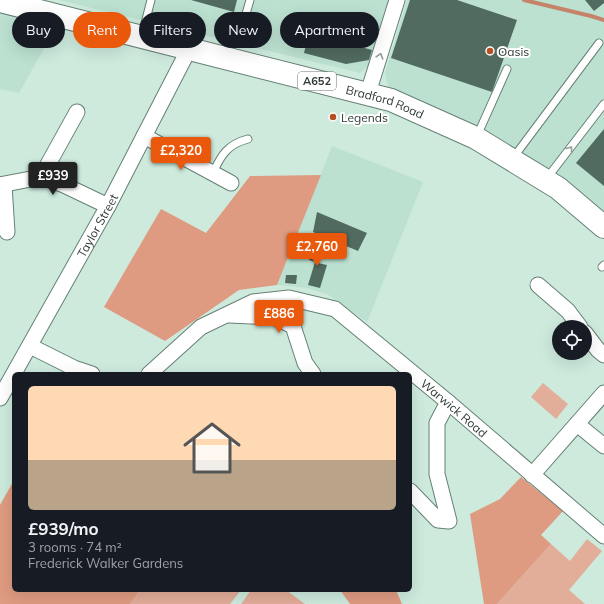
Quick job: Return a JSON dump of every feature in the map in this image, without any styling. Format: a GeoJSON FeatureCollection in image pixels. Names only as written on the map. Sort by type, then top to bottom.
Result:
{"type":"FeatureCollection","features":[{"type":"Feature","properties":{"kind":"main road","name":"Bradford Road"},"geometry":{"type":"LineString","coordinates":[[0,1],[45,9],[139,36]]}},
{"type":"Feature","properties":{"kind":"main road","name":"Bradford Road"},"geometry":{"type":"LineString","coordinates":[[182,48],[391,100],[476,138],[558,188],[604,227]]}},
{"type":"Feature","properties":{"kind":"street"},"geometry":{"type":"LineString","coordinates":[[368,94],[397,0]]}},
{"type":"Feature","properties":{"kind":"street","name":"Taylor Street"},"geometry":{"type":"LineString","coordinates":[[13,372],[30,346],[108,206],[189,50]]}},
{"type":"Feature","properties":{"kind":"street"},"geometry":{"type":"LineString","coordinates":[[41,177],[77,112]]}},
{"type":"Feature","properties":{"kind":"street"},"geometry":{"type":"LineString","coordinates":[[144,136],[231,182]]}},
{"type":"Feature","properties":{"kind":"street"},"geometry":{"type":"LineString","coordinates":[[7,232],[2,185],[41,177],[64,185],[108,206]]}},
{"type":"Feature","properties":{"kind":"street"},"geometry":{"type":"LineString","coordinates":[[538,285],[568,311],[575,320]]}},
{"type":"Feature","properties":{"kind":"street","name":"Warwick Road"},"geometry":{"type":"LineString","coordinates":[[152,372],[201,327],[253,302],[290,298],[335,309],[412,372]]}},
{"type":"Feature","properties":{"kind":"street"},"geometry":{"type":"LineString","coordinates":[[226,315],[274,318],[293,326],[305,363],[312,372]]}},
{"type":"Feature","properties":{"kind":"street"},"geometry":{"type":"LineString","coordinates":[[592,342],[604,355]]}},
{"type":"Feature","properties":{"kind":"street"},"geometry":{"type":"LineString","coordinates":[[30,346],[74,368],[86,372]]}},
{"type":"Feature","properties":{"kind":"street","name":"Warwick Road"},"geometry":{"type":"LineString","coordinates":[[412,372],[604,536]]}},
{"type":"Feature","properties":{"kind":"street","name":"Taylor Street"},"geometry":{"type":"LineString","coordinates":[[2,389],[12,374]]}},
{"type":"Feature","properties":{"kind":"street"},"geometry":{"type":"LineString","coordinates":[[532,475],[604,393]]}},
{"type":"Feature","properties":{"kind":"street"},"geometry":{"type":"LineString","coordinates":[[412,494],[438,520],[449,521],[437,474],[438,423],[448,402]]}},
{"type":"Feature","properties":{"kind":"street"},"geometry":{"type":"LineString","coordinates":[[577,424],[604,446]]}},
{"type":"Feature","properties":{"kind":"lane"},"geometry":{"type":"LineString","coordinates":[[148,12],[151,0]]}},
{"type":"Feature","properties":{"kind":"lane"},"geometry":{"type":"LineString","coordinates":[[247,12],[250,0]]}},
{"type":"Feature","properties":{"kind":"lane"},"geometry":{"type":"LineString","coordinates":[[512,160],[599,43]]}},
{"type":"Feature","properties":{"kind":"lane"},"geometry":{"type":"LineString","coordinates":[[476,138],[507,69]]}},
{"type":"Feature","properties":{"kind":"lane"},"geometry":{"type":"LineString","coordinates":[[546,180],[604,104]]}},
{"type":"Feature","properties":{"kind":"lane"},"geometry":{"type":"LineString","coordinates":[[213,173],[228,148],[237,142],[248,139]]}},
{"type":"Feature","properties":{"kind":"shaded area"},"geometry":{"type":"Polygon","coordinates":[[[59,0],[389,0],[379,35],[379,12],[280,12],[280,48],[375,48],[371,63],[360,73],[257,48],[272,48],[272,12],[214,12],[214,38],[206,36],[206,12],[139,12],[139,19],[131,17],[131,12],[108,12],[59,0]]]}},
{"type":"Feature","properties":{"kind":"shaded area"},"geometry":{"type":"Polygon","coordinates":[[[407,0],[604,0],[604,232],[476,138],[391,100],[385,73],[407,0]]]}},
{"type":"Feature","properties":{"kind":"shaded area"},"geometry":{"type":"Polygon","coordinates":[[[0,14],[12,17],[12,48],[44,48],[19,93],[0,89],[0,14]]]}},
{"type":"Feature","properties":{"kind":"shaded area"},"geometry":{"type":"Polygon","coordinates":[[[332,146],[423,182],[367,322],[327,294],[307,288],[277,285],[332,146]]]}},
{"type":"Feature","properties":{"kind":"shaded area"},"geometry":{"type":"Polygon","coordinates":[[[321,175],[277,285],[239,290],[165,341],[104,307],[161,209],[206,233],[250,176],[321,175]]]}},
{"type":"Feature","properties":{"kind":"shaded area"},"geometry":{"type":"Polygon","coordinates":[[[543,383],[568,404],[556,419],[531,397],[543,383]]]}},
{"type":"Feature","properties":{"kind":"shaded area"},"geometry":{"type":"Polygon","coordinates":[[[521,477],[563,511],[541,535],[551,544],[497,604],[484,604],[470,514],[500,499],[521,477]]]}},
{"type":"Feature","properties":{"kind":"shaded area"},"geometry":{"type":"Polygon","coordinates":[[[12,484],[12,592],[139,592],[130,604],[0,604],[0,505],[12,484]]]}},
{"type":"Feature","properties":{"kind":"shaded area"},"geometry":{"type":"Polygon","coordinates":[[[587,539],[602,551],[569,590],[585,604],[497,604],[551,544],[570,561],[587,539]]]}},
{"type":"Feature","properties":{"kind":"shaded area"},"geometry":{"type":"Polygon","coordinates":[[[139,592],[239,592],[230,604],[130,604],[139,592]]]}},
{"type":"Feature","properties":{"kind":"shaded area"},"geometry":{"type":"Polygon","coordinates":[[[250,592],[289,592],[305,604],[241,604],[250,592]]]}},
{"type":"Feature","properties":{"kind":"shaded area"},"geometry":{"type":"Polygon","coordinates":[[[341,592],[397,592],[402,604],[350,604],[341,592]]]}},
{"type":"Feature","properties":{"kind":"building"},"geometry":{"type":"Polygon","coordinates":[[[191,0],[237,0],[234,12],[191,0]]]}},
{"type":"Feature","properties":{"kind":"building"},"geometry":{"type":"Polygon","coordinates":[[[410,0],[457,0],[517,20],[492,92],[391,58],[410,0]]]}},
{"type":"Feature","properties":{"kind":"building"},"geometry":{"type":"Polygon","coordinates":[[[585,0],[604,0],[604,3],[594,11],[585,0]]]}},
{"type":"Feature","properties":{"kind":"building"},"geometry":{"type":"Polygon","coordinates":[[[305,48],[365,48],[372,50],[369,60],[346,64],[304,53],[305,48]]]}},
{"type":"Feature","properties":{"kind":"building"},"geometry":{"type":"Polygon","coordinates":[[[604,129],[604,186],[576,163],[604,129]]]}},
{"type":"Feature","properties":{"kind":"building"},"geometry":{"type":"Polygon","coordinates":[[[317,212],[367,233],[358,251],[313,232],[317,212]]]}},
{"type":"Feature","properties":{"kind":"building"},"geometry":{"type":"Polygon","coordinates":[[[311,243],[322,247],[318,263],[327,265],[320,288],[308,285],[315,262],[309,260],[311,243]]]}},
{"type":"Feature","properties":{"kind":"building"},"geometry":{"type":"Polygon","coordinates":[[[286,275],[297,275],[296,284],[285,283],[286,275]]]}},
{"type":"Feature","properties":{"kind":"waterway"},"geometry":{"type":"LineString","coordinates":[[524,0],[604,20]]}},
{"type":"Feature","properties":{"kind":"place","name":"Oasis"},"geometry":{"type":"Point","coordinates":[490,51]}},
{"type":"Feature","properties":{"kind":"place","name":"Legends"},"geometry":{"type":"Point","coordinates":[333,117]}}]}
